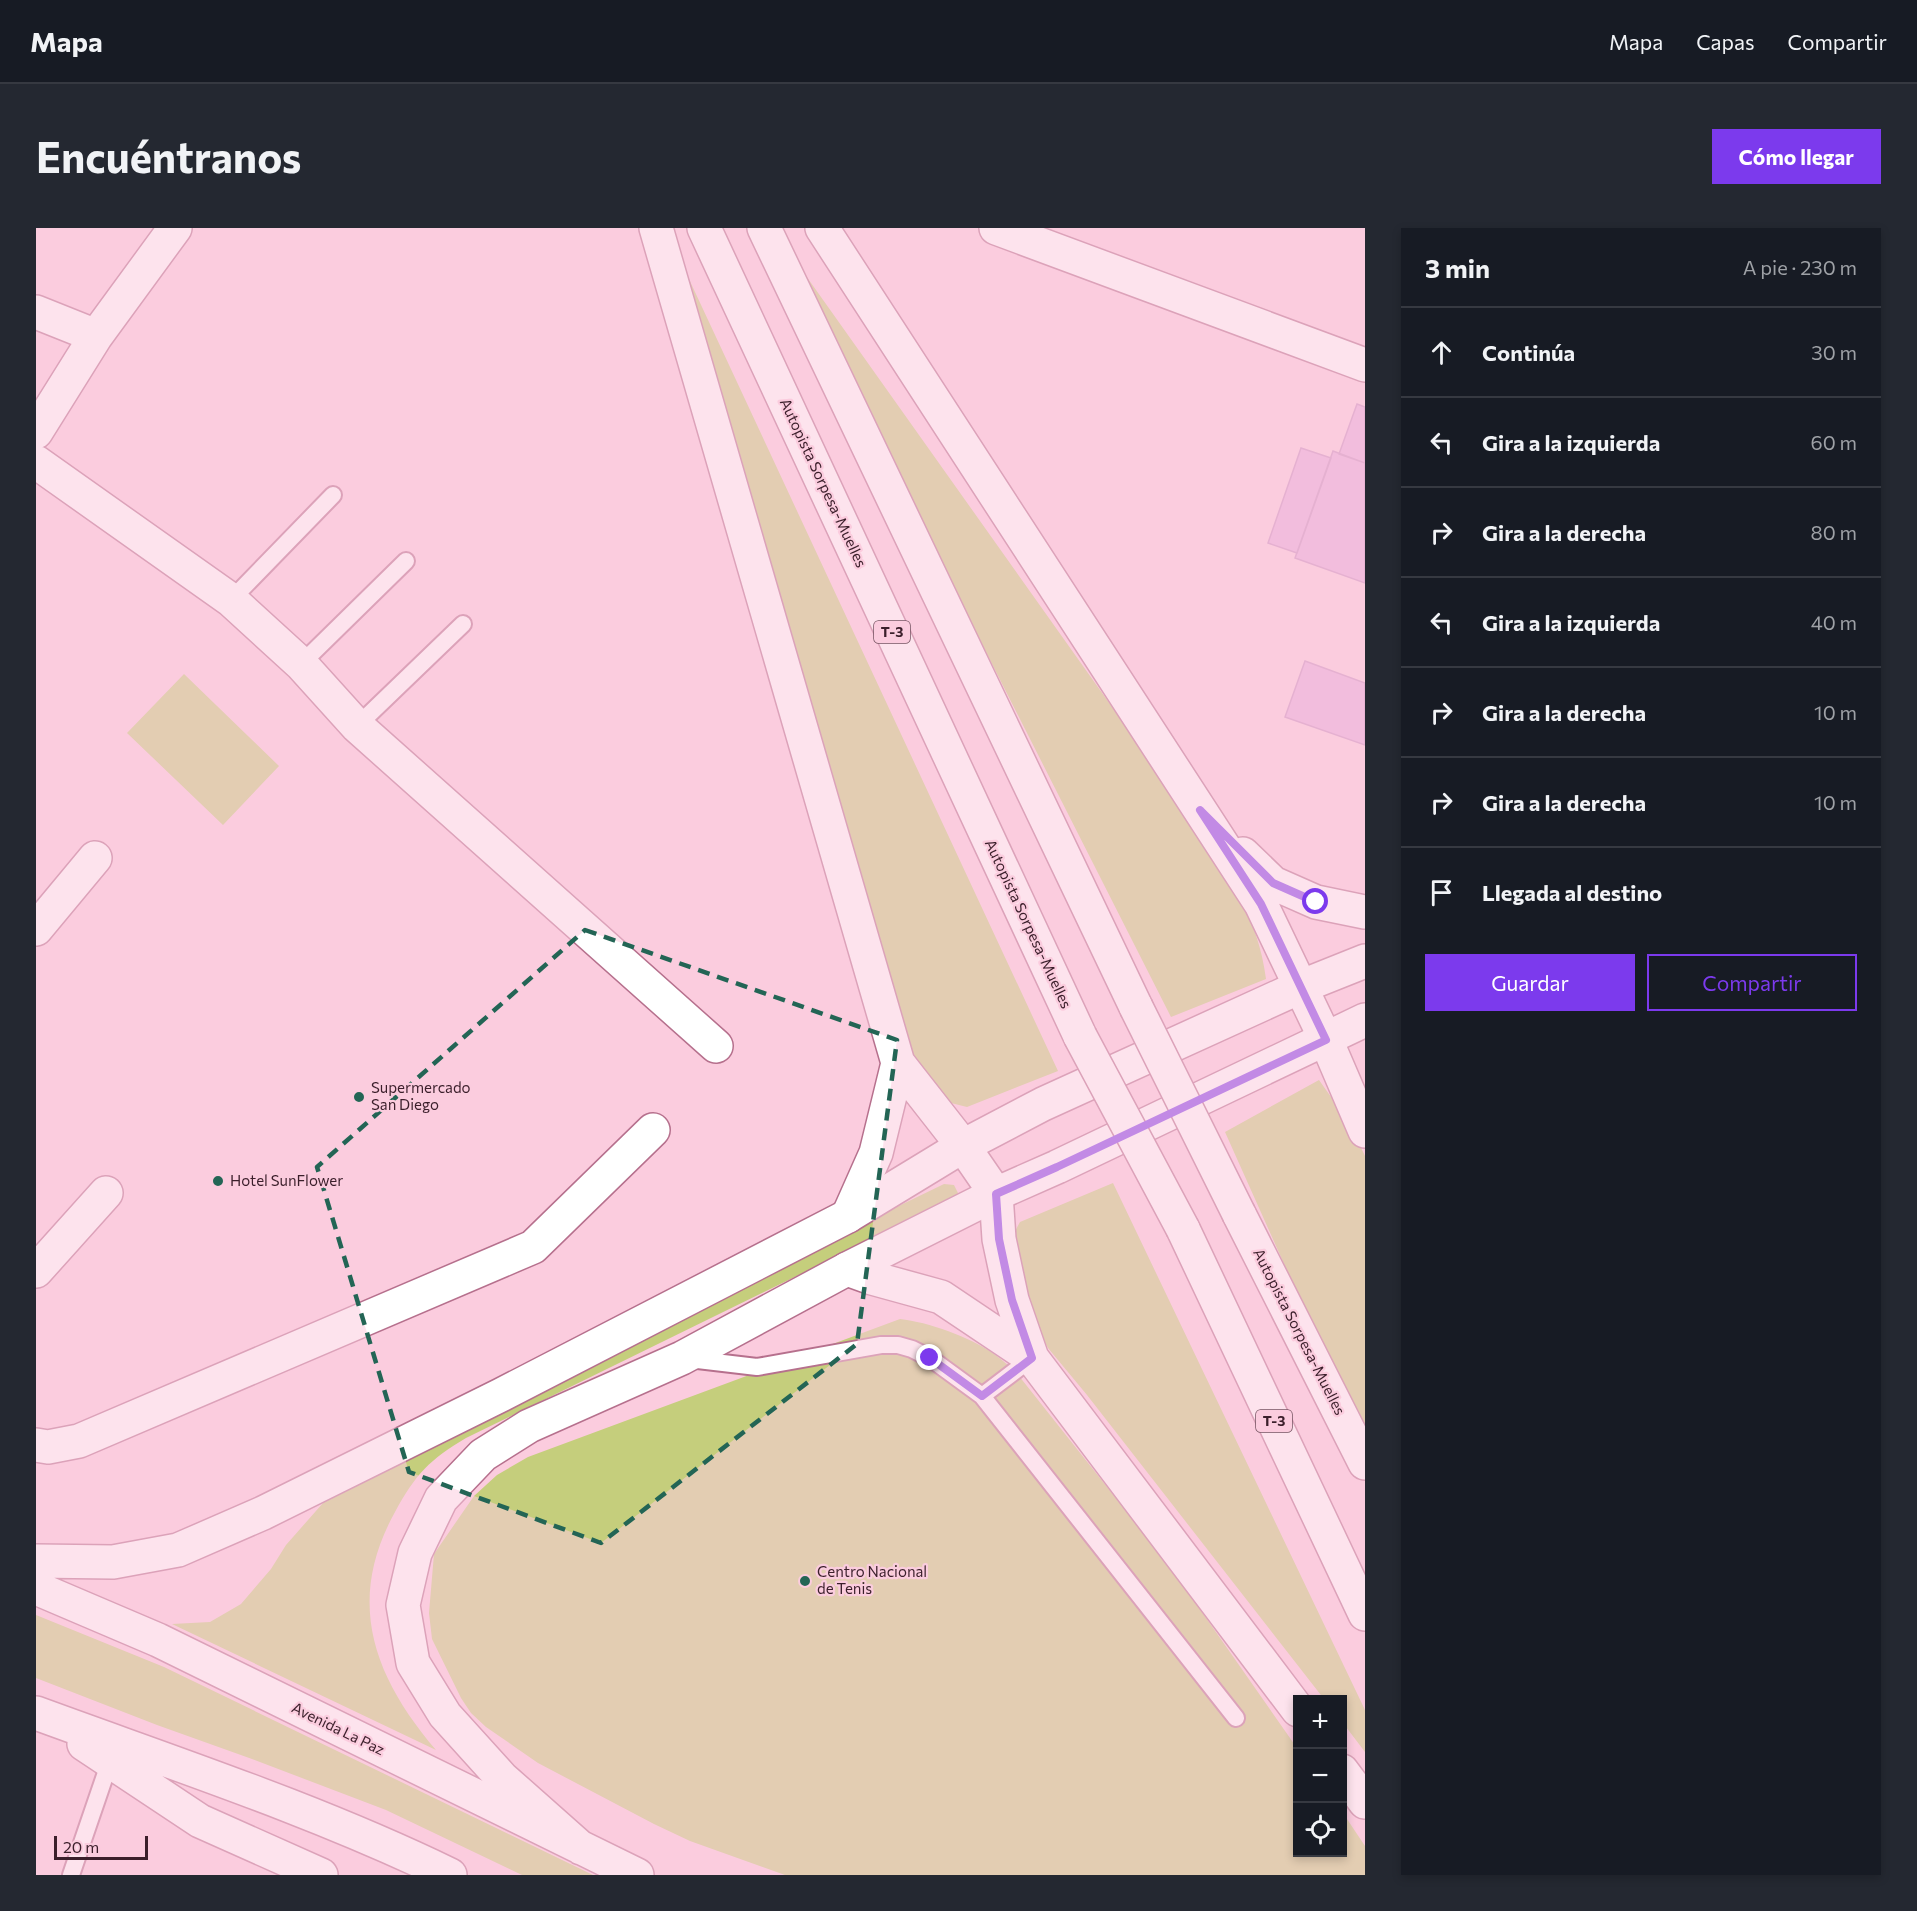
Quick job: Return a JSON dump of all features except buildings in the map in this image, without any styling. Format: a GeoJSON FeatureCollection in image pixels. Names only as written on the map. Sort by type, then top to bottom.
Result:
{"type":"FeatureCollection","features":[{"type":"Feature","properties":{"kind":"street"},"geometry":{"type":"LineString","coordinates":[[36,432],[96,336],[175,228]]}},
{"type":"Feature","properties":{"kind":"street"},"geometry":{"type":"LineString","coordinates":[[656,228],[898,1063],[963,1146],[996,1194],[999,1239],[1012,1300],[1032,1358],[1293,1703]]}},
{"type":"Feature","properties":{"kind":"street","name":"Autopista Sorpesa-Muelles"},"geometry":{"type":"LineString","coordinates":[[704,228],[1080,1036],[1184,1229],[1365,1614]]}},
{"type":"Feature","properties":{"kind":"street","name":"Autopista Sorpesa-Muelles"},"geometry":{"type":"LineString","coordinates":[[764,228],[1136,1007],[1365,1463]]}},
{"type":"Feature","properties":{"kind":"street"},"geometry":{"type":"LineString","coordinates":[[822,228],[1261,904],[1326,1040],[1365,1131]]}},
{"type":"Feature","properties":{"kind":"street"},"geometry":{"type":"LineString","coordinates":[[996,228],[1365,365]]}},
{"type":"Feature","properties":{"kind":"street"},"geometry":{"type":"LineString","coordinates":[[36,312],[96,336]]}},
{"type":"Feature","properties":{"kind":"street"},"geometry":{"type":"LineString","coordinates":[[36,462],[155,544],[231,600],[301,664],[357,726],[716,1046]]}},
{"type":"Feature","properties":{"kind":"street"},"geometry":{"type":"LineString","coordinates":[[1200,810],[1273,883],[1316,902],[1365,912]]}},
{"type":"Feature","properties":{"kind":"street"},"geometry":{"type":"LineString","coordinates":[[36,929],[95,858]]}},
{"type":"Feature","properties":{"kind":"street"},"geometry":{"type":"LineString","coordinates":[[36,1561],[112,1562],[178,1550],[263,1513],[501,1395],[848,1216],[963,1146],[1044,1104],[1300,987],[1365,961]]}},
{"type":"Feature","properties":{"kind":"street"},"geometry":{"type":"LineString","coordinates":[[581,1848],[502,1778],[445,1715],[413,1663],[403,1605],[415,1553],[441,1499],[483,1455],[529,1426],[682,1358],[847,1269],[996,1194],[1365,1020]]}},
{"type":"Feature","properties":{"kind":"street"},"geometry":{"type":"LineString","coordinates":[[848,1216],[876,1153],[898,1063]]}},
{"type":"Feature","properties":{"kind":"street"},"geometry":{"type":"LineString","coordinates":[[36,1445],[48,1447],[79,1441],[533,1248],[653,1130]]}},
{"type":"Feature","properties":{"kind":"street"},"geometry":{"type":"LineString","coordinates":[[36,1271],[106,1193]]}},
{"type":"Feature","properties":{"kind":"street"},"geometry":{"type":"LineString","coordinates":[[847,1269],[941,1297],[1032,1358]]}},
{"type":"Feature","properties":{"kind":"street","name":"Avenida La Paz"},"geometry":{"type":"LineString","coordinates":[[36,1588],[158,1640],[637,1875]]}},
{"type":"Feature","properties":{"kind":"street"},"geometry":{"type":"LineString","coordinates":[[36,1713],[201,1821],[321,1875]]}},
{"type":"Feature","properties":{"kind":"street"},"geometry":{"type":"LineString","coordinates":[[36,1713],[242,1787],[392,1847],[450,1875]]}},
{"type":"Feature","properties":{"kind":"street"},"geometry":{"type":"LineString","coordinates":[[1347,1778],[1365,1802]]}},
{"type":"Feature","properties":{"kind":"lane"},"geometry":{"type":"LineString","coordinates":[[231,600],[333,495]]}},
{"type":"Feature","properties":{"kind":"lane"},"geometry":{"type":"LineString","coordinates":[[301,664],[406,561]]}},
{"type":"Feature","properties":{"kind":"lane"},"geometry":{"type":"LineString","coordinates":[[357,726],[463,624]]}},
{"type":"Feature","properties":{"kind":"lane"},"geometry":{"type":"LineString","coordinates":[[682,1358],[757,1367],[881,1345],[898,1345],[930,1358],[982,1396],[1236,1718]]}},
{"type":"Feature","properties":{"kind":"lane"},"geometry":{"type":"LineString","coordinates":[[982,1396],[1032,1358]]}},
{"type":"Feature","properties":{"kind":"lane"},"geometry":{"type":"LineString","coordinates":[[70,1875],[110,1761]]}},
{"type":"Feature","properties":{"kind":"highlighted area"},"geometry":{"type":"Polygon","coordinates":[[[585,930],[897,1040],[857,1344],[601,1543],[409,1472],[317,1167],[585,930]]]}},
{"type":"Feature","properties":{"kind":"green space"},"geometry":{"type":"Polygon","coordinates":[[[771,228],[1198,828],[1241,899],[1256,936],[1266,979],[1171,1017],[771,228]]]}},
{"type":"Feature","properties":{"kind":"green space"},"geometry":{"type":"Polygon","coordinates":[[[681,262],[1058,1071],[967,1107],[947,1102],[908,1068],[681,262]]]}},
{"type":"Feature","properties":{"kind":"green space"},"geometry":{"type":"Polygon","coordinates":[[[184,674],[279,766],[223,825],[127,733],[184,674]]]}},
{"type":"Feature","properties":{"kind":"green space"},"geometry":{"type":"Polygon","coordinates":[[[1319,1080],[1348,1121],[1365,1156],[1365,1445],[1225,1132],[1319,1080]]]}},
{"type":"Feature","properties":{"kind":"green space"},"geometry":{"type":"Polygon","coordinates":[[[1113,1183],[1365,1710],[1365,1752],[1347,1728],[1347,1695],[1321,1695],[1048,1348],[1029,1313],[1014,1233],[1020,1222],[1113,1183]]]}},
{"type":"Feature","properties":{"kind":"green space"},"geometry":{"type":"Polygon","coordinates":[[[944,1184],[954,1185],[958,1193],[956,1198],[466,1438],[424,1469],[402,1499],[380,1545],[372,1577],[370,1608],[374,1637],[383,1666],[396,1695],[414,1723],[436,1750],[172,1624],[210,1622],[241,1604],[271,1569],[286,1545],[323,1503],[349,1480],[431,1433],[944,1184]]]}},
{"type":"Feature","properties":{"kind":"green space","name":"Centro Nacional de Tenis"},"geometry":{"type":"Polygon","coordinates":[[[900,1319],[936,1327],[961,1336],[997,1356],[1019,1376],[1169,1565],[1293,1742],[1293,1857],[1347,1857],[1347,1819],[1365,1846],[1365,1875],[785,1875],[690,1841],[654,1824],[538,1763],[486,1727],[471,1713],[461,1698],[432,1639],[429,1613],[434,1554],[474,1496],[497,1475],[528,1457],[900,1319]]]}},
{"type":"Feature","properties":{"kind":"green space"},"geometry":{"type":"Polygon","coordinates":[[[36,1615],[164,1667],[593,1875],[522,1875],[386,1810],[36,1678],[36,1615]]]}},
{"type":"Feature","properties":{"kind":"place","name":"Supermercado San Diego"},"geometry":{"type":"Point","coordinates":[359,1097]}},
{"type":"Feature","properties":{"kind":"place","name":"Hotel SunFlower"},"geometry":{"type":"Point","coordinates":[218,1181]}},
{"type":"Feature","properties":{"kind":"place","name":"Centro Nacional de Tenis"},"geometry":{"type":"Point","coordinates":[805,1581]}},
{"type":"Feature","properties":{"kind":"route"},"geometry":{"type":"LineString","coordinates":[[930,1358],[982,1396],[1032,1358],[1012,1300],[999,1239],[996,1194],[1326,1040],[1284,957],[1261,904],[1200,810],[1273,883],[1316,902]]}}]}
